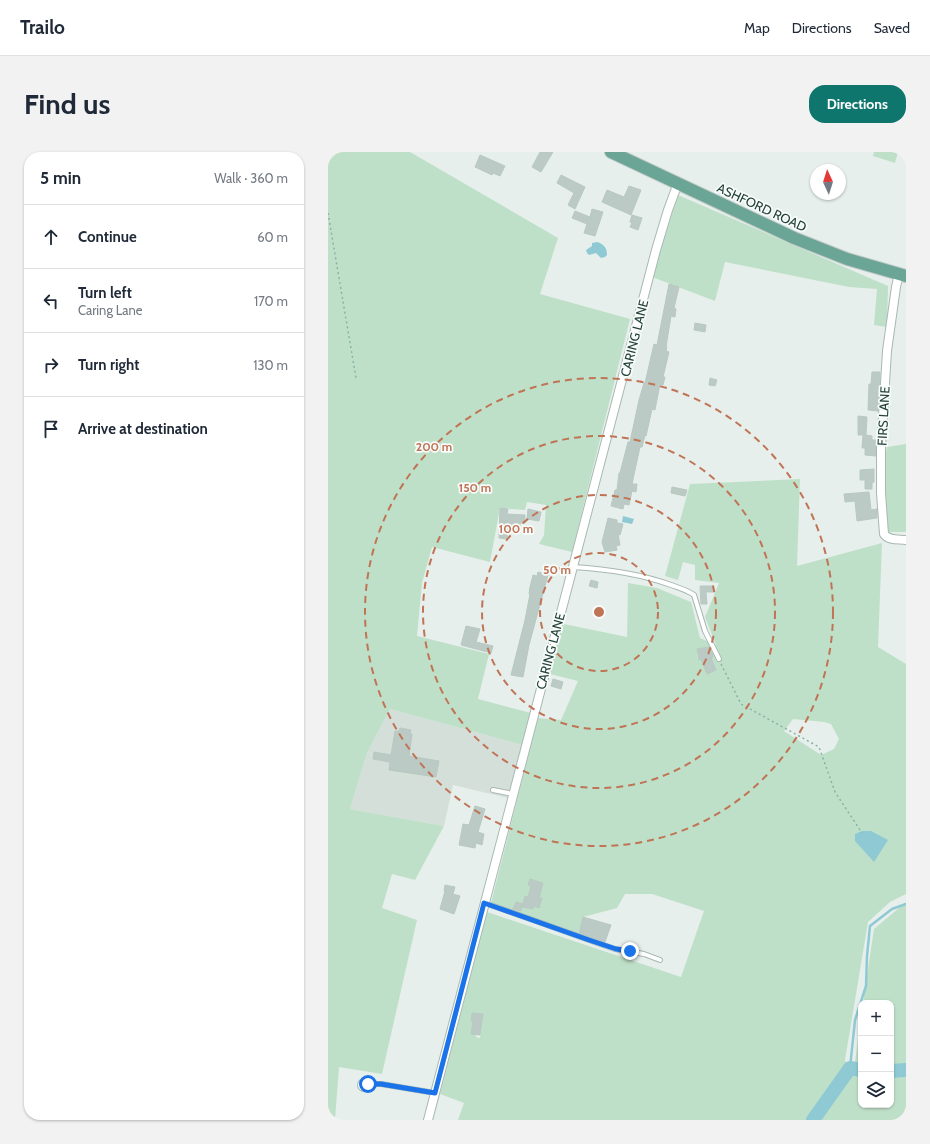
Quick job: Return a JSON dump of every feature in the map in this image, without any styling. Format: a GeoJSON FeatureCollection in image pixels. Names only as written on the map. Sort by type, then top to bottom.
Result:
{"type":"FeatureCollection","features":[{"type":"Feature","properties":{"kind":"main road","name":"ASHFORD ROAD"},"geometry":{"type":"LineString","coordinates":[[615,153],[801,240],[847,259],[902,275]]}},
{"type":"Feature","properties":{"kind":"street","name":"CARING LANE"},"geometry":{"type":"LineString","coordinates":[[428,1120],[656,250],[678,183]]}},
{"type":"Feature","properties":{"kind":"street","name":"FIRS LANE"},"geometry":{"type":"LineString","coordinates":[[902,275],[891,317],[887,351],[881,448],[881,494],[884,534],[891,539],[906,540]]}},
{"type":"Feature","properties":{"kind":"lane"},"geometry":{"type":"LineString","coordinates":[[572,567],[612,570],[657,580],[694,595],[705,631],[719,660]]}},
{"type":"Feature","properties":{"kind":"lane"},"geometry":{"type":"LineString","coordinates":[[493,790],[513,794]]}},
{"type":"Feature","properties":{"kind":"lane"},"geometry":{"type":"LineString","coordinates":[[484,903],[616,949],[644,954],[660,960]]}},
{"type":"Feature","properties":{"kind":"lane"},"geometry":{"type":"LineString","coordinates":[[368,1084],[381,1084],[435,1093]]}},
{"type":"Feature","properties":{"kind":"path"},"geometry":{"type":"LineString","coordinates":[[328,212],[356,378]]}},
{"type":"Feature","properties":{"kind":"path"},"geometry":{"type":"LineString","coordinates":[[719,660],[741,704],[818,747],[835,792],[862,833]]}},
{"type":"Feature","properties":{"kind":"shaded area"},"geometry":{"type":"Polygon","coordinates":[[[390,709],[523,745],[508,798],[453,785],[444,826],[350,809],[367,753],[390,709]]]}},
{"type":"Feature","properties":{"kind":"green space"},"geometry":{"type":"Polygon","coordinates":[[[328,152],[410,152],[558,238],[540,294],[630,319],[572,552],[539,544],[544,535],[546,505],[527,502],[525,510],[500,508],[490,562],[432,547],[422,583],[417,636],[489,654],[478,699],[531,713],[523,745],[390,709],[367,753],[350,809],[444,826],[415,880],[392,874],[382,908],[417,920],[382,1074],[339,1067],[335,1120],[328,1120],[328,152]]]}},
{"type":"Feature","properties":{"kind":"green space"},"geometry":{"type":"Polygon","coordinates":[[[874,152],[898,152],[895,163],[873,156],[874,152]]]}},
{"type":"Feature","properties":{"kind":"green space"},"geometry":{"type":"Polygon","coordinates":[[[678,195],[888,286],[887,327],[874,325],[877,289],[849,287],[725,262],[715,301],[652,277],[678,195]]]}},
{"type":"Feature","properties":{"kind":"green space"},"geometry":{"type":"Polygon","coordinates":[[[906,444],[906,532],[887,532],[883,468],[887,447],[906,444]]]}},
{"type":"Feature","properties":{"kind":"green space"},"geometry":{"type":"Polygon","coordinates":[[[800,479],[797,566],[882,543],[878,647],[906,664],[906,894],[890,902],[868,922],[845,1060],[851,1074],[858,1075],[858,1108],[894,1108],[894,1000],[863,1000],[874,929],[906,902],[906,1120],[458,1120],[464,1103],[440,1094],[487,912],[681,977],[704,911],[652,894],[625,894],[617,908],[583,917],[578,934],[491,903],[538,718],[561,720],[578,681],[550,674],[564,624],[627,637],[628,583],[657,588],[691,602],[700,638],[716,645],[705,617],[719,583],[695,580],[695,565],[683,562],[678,580],[665,576],[690,484],[800,479]],[[711,647],[697,649],[698,659],[713,657],[711,647]],[[793,719],[784,731],[821,755],[834,749],[839,739],[831,724],[793,719]],[[530,879],[528,885],[531,886],[528,897],[528,908],[533,909],[534,906],[539,907],[542,899],[539,898],[543,883],[530,879]],[[516,902],[513,909],[521,911],[523,904],[516,902]],[[472,1013],[471,1021],[473,1022],[471,1034],[476,1034],[476,1037],[480,1038],[483,1014],[472,1013]]]}},
{"type":"Feature","properties":{"kind":"green space"},"geometry":{"type":"Polygon","coordinates":[[[858,1040],[858,1062],[855,1062],[858,1040]]]}},
{"type":"Feature","properties":{"kind":"water"},"geometry":{"type":"Polygon","coordinates":[[[597,242],[606,248],[607,255],[605,257],[601,258],[596,253],[589,255],[587,253],[586,250],[592,246],[592,243],[597,242]]]}},
{"type":"Feature","properties":{"kind":"water"},"geometry":{"type":"Polygon","coordinates":[[[623,516],[634,519],[632,524],[622,522],[623,516]]]}},
{"type":"Feature","properties":{"kind":"water"},"geometry":{"type":"Polygon","coordinates":[[[862,831],[871,831],[888,840],[874,862],[855,841],[855,834],[862,831]]]}},
{"type":"Feature","properties":{"kind":"building"},"geometry":{"type":"Polygon","coordinates":[[[540,152],[553,152],[541,172],[532,167],[540,152]]]}},
{"type":"Feature","properties":{"kind":"building"},"geometry":{"type":"Polygon","coordinates":[[[480,155],[505,166],[500,176],[493,173],[492,175],[475,167],[480,155]]]}},
{"type":"Feature","properties":{"kind":"building"},"geometry":{"type":"Polygon","coordinates":[[[561,175],[585,187],[575,209],[568,205],[574,193],[557,183],[561,175]]]}},
{"type":"Feature","properties":{"kind":"building"},"geometry":{"type":"Polygon","coordinates":[[[629,186],[641,190],[631,215],[602,202],[607,190],[624,197],[629,186]]]}},
{"type":"Feature","properties":{"kind":"building"},"geometry":{"type":"Polygon","coordinates":[[[592,209],[603,212],[595,236],[584,233],[587,224],[572,218],[575,211],[590,217],[592,209]]]}},
{"type":"Feature","properties":{"kind":"building"},"geometry":{"type":"Polygon","coordinates":[[[632,215],[642,218],[638,230],[630,227],[632,223],[630,222],[632,215]]]}},
{"type":"Feature","properties":{"kind":"building"},"geometry":{"type":"Polygon","coordinates":[[[669,284],[679,287],[674,308],[676,309],[675,317],[671,316],[666,347],[666,351],[669,352],[663,377],[665,377],[663,385],[660,384],[655,410],[652,409],[646,436],[645,435],[642,447],[640,447],[632,484],[637,484],[636,492],[632,491],[629,505],[624,504],[623,509],[611,506],[615,490],[617,490],[619,473],[628,442],[630,442],[639,400],[645,383],[654,344],[657,345],[669,284]]]}},
{"type":"Feature","properties":{"kind":"building"},"geometry":{"type":"Polygon","coordinates":[[[695,323],[706,325],[705,332],[694,330],[695,323]]]}},
{"type":"Feature","properties":{"kind":"building"},"geometry":{"type":"Polygon","coordinates":[[[872,372],[880,372],[878,411],[868,410],[869,384],[871,384],[872,372]]]}},
{"type":"Feature","properties":{"kind":"building"},"geometry":{"type":"Polygon","coordinates":[[[710,378],[717,380],[715,386],[709,385],[710,378]]]}},
{"type":"Feature","properties":{"kind":"building"},"geometry":{"type":"Polygon","coordinates":[[[858,416],[867,417],[866,435],[872,436],[872,440],[876,440],[876,456],[865,455],[865,448],[862,448],[863,435],[858,435],[858,416]]]}},
{"type":"Feature","properties":{"kind":"building"},"geometry":{"type":"Polygon","coordinates":[[[874,469],[874,482],[872,483],[872,489],[865,489],[865,480],[860,480],[860,470],[874,469]]]}},
{"type":"Feature","properties":{"kind":"building"},"geometry":{"type":"Polygon","coordinates":[[[672,487],[687,490],[685,496],[671,493],[672,487]]]}},
{"type":"Feature","properties":{"kind":"building"},"geometry":{"type":"Polygon","coordinates":[[[869,492],[871,510],[877,509],[877,518],[857,521],[855,501],[845,502],[844,494],[869,492]]]}},
{"type":"Feature","properties":{"kind":"building"},"geometry":{"type":"Polygon","coordinates":[[[500,508],[508,509],[507,514],[525,515],[525,523],[520,523],[520,527],[508,527],[507,539],[499,538],[500,508]]]}},
{"type":"Feature","properties":{"kind":"building"},"geometry":{"type":"Polygon","coordinates":[[[528,509],[541,512],[539,521],[527,519],[528,509]]]}},
{"type":"Feature","properties":{"kind":"building"},"geometry":{"type":"Polygon","coordinates":[[[608,518],[617,520],[617,523],[623,524],[620,535],[618,534],[620,545],[616,546],[617,550],[605,552],[602,542],[608,518]]]}},
{"type":"Feature","properties":{"kind":"building"},"geometry":{"type":"Polygon","coordinates":[[[538,572],[548,575],[529,645],[523,677],[511,675],[525,620],[533,575],[537,576],[538,572]]]}},
{"type":"Feature","properties":{"kind":"building"},"geometry":{"type":"Polygon","coordinates":[[[591,580],[598,582],[597,588],[589,586],[591,580]]]}},
{"type":"Feature","properties":{"kind":"building"},"geometry":{"type":"Polygon","coordinates":[[[700,586],[713,586],[713,592],[706,592],[707,604],[701,604],[700,586]]]}},
{"type":"Feature","properties":{"kind":"building"},"geometry":{"type":"Polygon","coordinates":[[[466,626],[480,629],[476,642],[493,646],[491,653],[461,645],[466,626]]]}},
{"type":"Feature","properties":{"kind":"building"},"geometry":{"type":"Polygon","coordinates":[[[709,647],[713,657],[711,658],[716,670],[707,674],[701,659],[699,660],[697,649],[709,647]]]}},
{"type":"Feature","properties":{"kind":"building"},"geometry":{"type":"Polygon","coordinates":[[[553,679],[563,682],[561,689],[551,686],[553,679]]]}},
{"type":"Feature","properties":{"kind":"building"},"geometry":{"type":"Polygon","coordinates":[[[400,728],[411,730],[410,734],[412,734],[409,756],[439,761],[436,777],[389,770],[390,762],[373,759],[374,752],[391,755],[395,731],[399,731],[400,728]]]}},
{"type":"Feature","properties":{"kind":"building"},"geometry":{"type":"Polygon","coordinates":[[[475,806],[485,809],[478,832],[484,834],[482,845],[476,843],[475,848],[459,845],[463,824],[469,825],[475,806]]]}},
{"type":"Feature","properties":{"kind":"building"},"geometry":{"type":"Polygon","coordinates":[[[530,879],[543,883],[539,898],[542,898],[539,908],[534,906],[533,909],[522,907],[525,896],[528,897],[531,886],[528,885],[530,879]]]}},
{"type":"Feature","properties":{"kind":"building"},"geometry":{"type":"Polygon","coordinates":[[[445,885],[455,887],[453,894],[460,896],[454,914],[440,909],[445,891],[445,885]]]}},
{"type":"Feature","properties":{"kind":"building"},"geometry":{"type":"Polygon","coordinates":[[[516,902],[523,904],[521,911],[513,909],[516,902]]]}},
{"type":"Feature","properties":{"kind":"building"},"geometry":{"type":"Polygon","coordinates":[[[583,917],[611,925],[605,942],[579,933],[583,917]]]}},
{"type":"Feature","properties":{"kind":"building"},"geometry":{"type":"Polygon","coordinates":[[[472,1013],[483,1014],[480,1035],[471,1034],[473,1022],[471,1021],[472,1013]]]}},
{"type":"Feature","properties":{"kind":"waterway"},"geometry":{"type":"LineString","coordinates":[[850,1068],[855,1020],[866,986],[870,926],[892,909],[906,904]]}},
{"type":"Feature","properties":{"kind":"waterway"},"geometry":{"type":"LineString","coordinates":[[813,1120],[850,1068],[858,1069]]}},
{"type":"Feature","properties":{"kind":"waterway"},"geometry":{"type":"LineString","coordinates":[[894,1071],[906,1070]]}},
{"type":"Feature","properties":{"kind":"route"},"geometry":{"type":"LineString","coordinates":[[368,1084],[376,1083],[435,1093],[484,903],[616,949],[630,951]]}}]}
